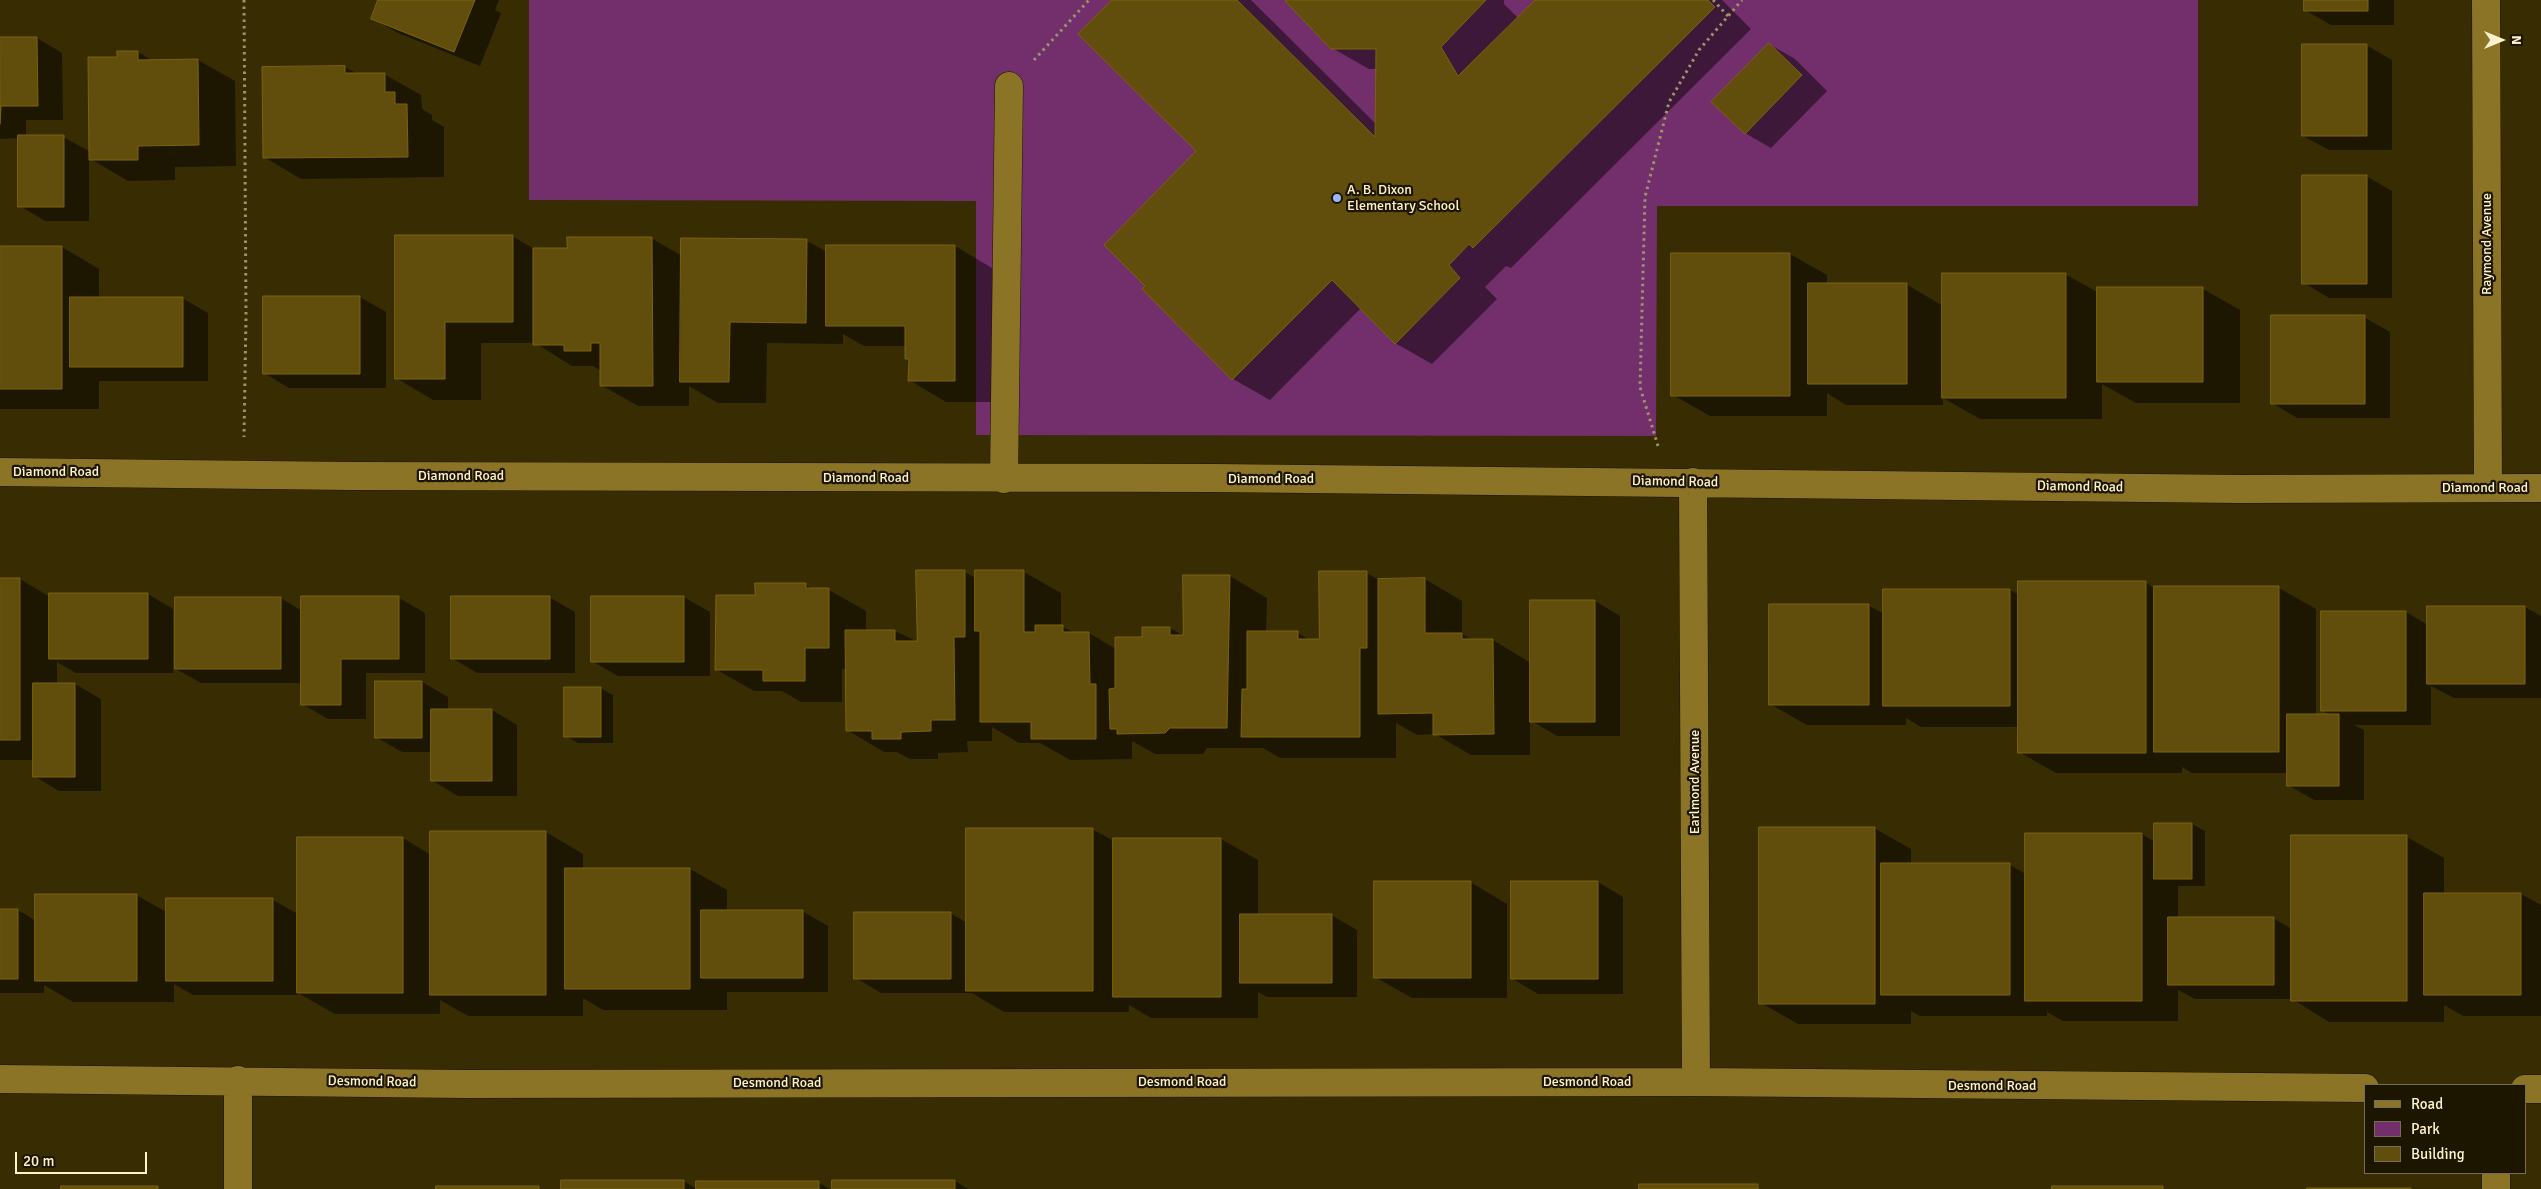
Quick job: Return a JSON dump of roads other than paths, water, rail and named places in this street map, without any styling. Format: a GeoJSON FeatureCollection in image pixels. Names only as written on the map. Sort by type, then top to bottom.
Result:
{"type":"FeatureCollection","features":[{"type":"Feature","properties":{"kind":"street","name":"Raymond Avenue"},"geometry":{"type":"LineString","coordinates":[[2486,0],[2488,488]]}},
{"type":"Feature","properties":{"kind":"street"},"geometry":{"type":"LineString","coordinates":[[1004,479],[1009,86]]}},
{"type":"Feature","properties":{"kind":"street","name":"Diamond Road"},"geometry":{"type":"LineString","coordinates":[[0,472],[243,473],[361,476],[1004,479],[1224,478],[2241,489],[2541,488]]}},
{"type":"Feature","properties":{"kind":"street","name":"Earlmond Avenue"},"geometry":{"type":"LineString","coordinates":[[1694,482],[1696,1082]]}},
{"type":"Feature","properties":{"kind":"street","name":"Desmond Road"},"geometry":{"type":"LineString","coordinates":[[0,1079],[238,1080],[465,1084],[1696,1082],[2364,1088]]}},
{"type":"Feature","properties":{"kind":"street"},"geometry":{"type":"LineString","coordinates":[[238,1080],[238,1189]]}},
{"type":"Feature","properties":{"kind":"street"},"geometry":{"type":"LineString","coordinates":[[2526,1089],[2541,1089]]}},
{"type":"Feature","properties":{"kind":"street"},"geometry":{"type":"LineString","coordinates":[[2496,1174],[2496,1189]]}},
{"type":"Feature","properties":{"kind":"place","name":"A. B. Dixon Elementary School"},"geometry":{"type":"Point","coordinates":[1337,198]}}]}
